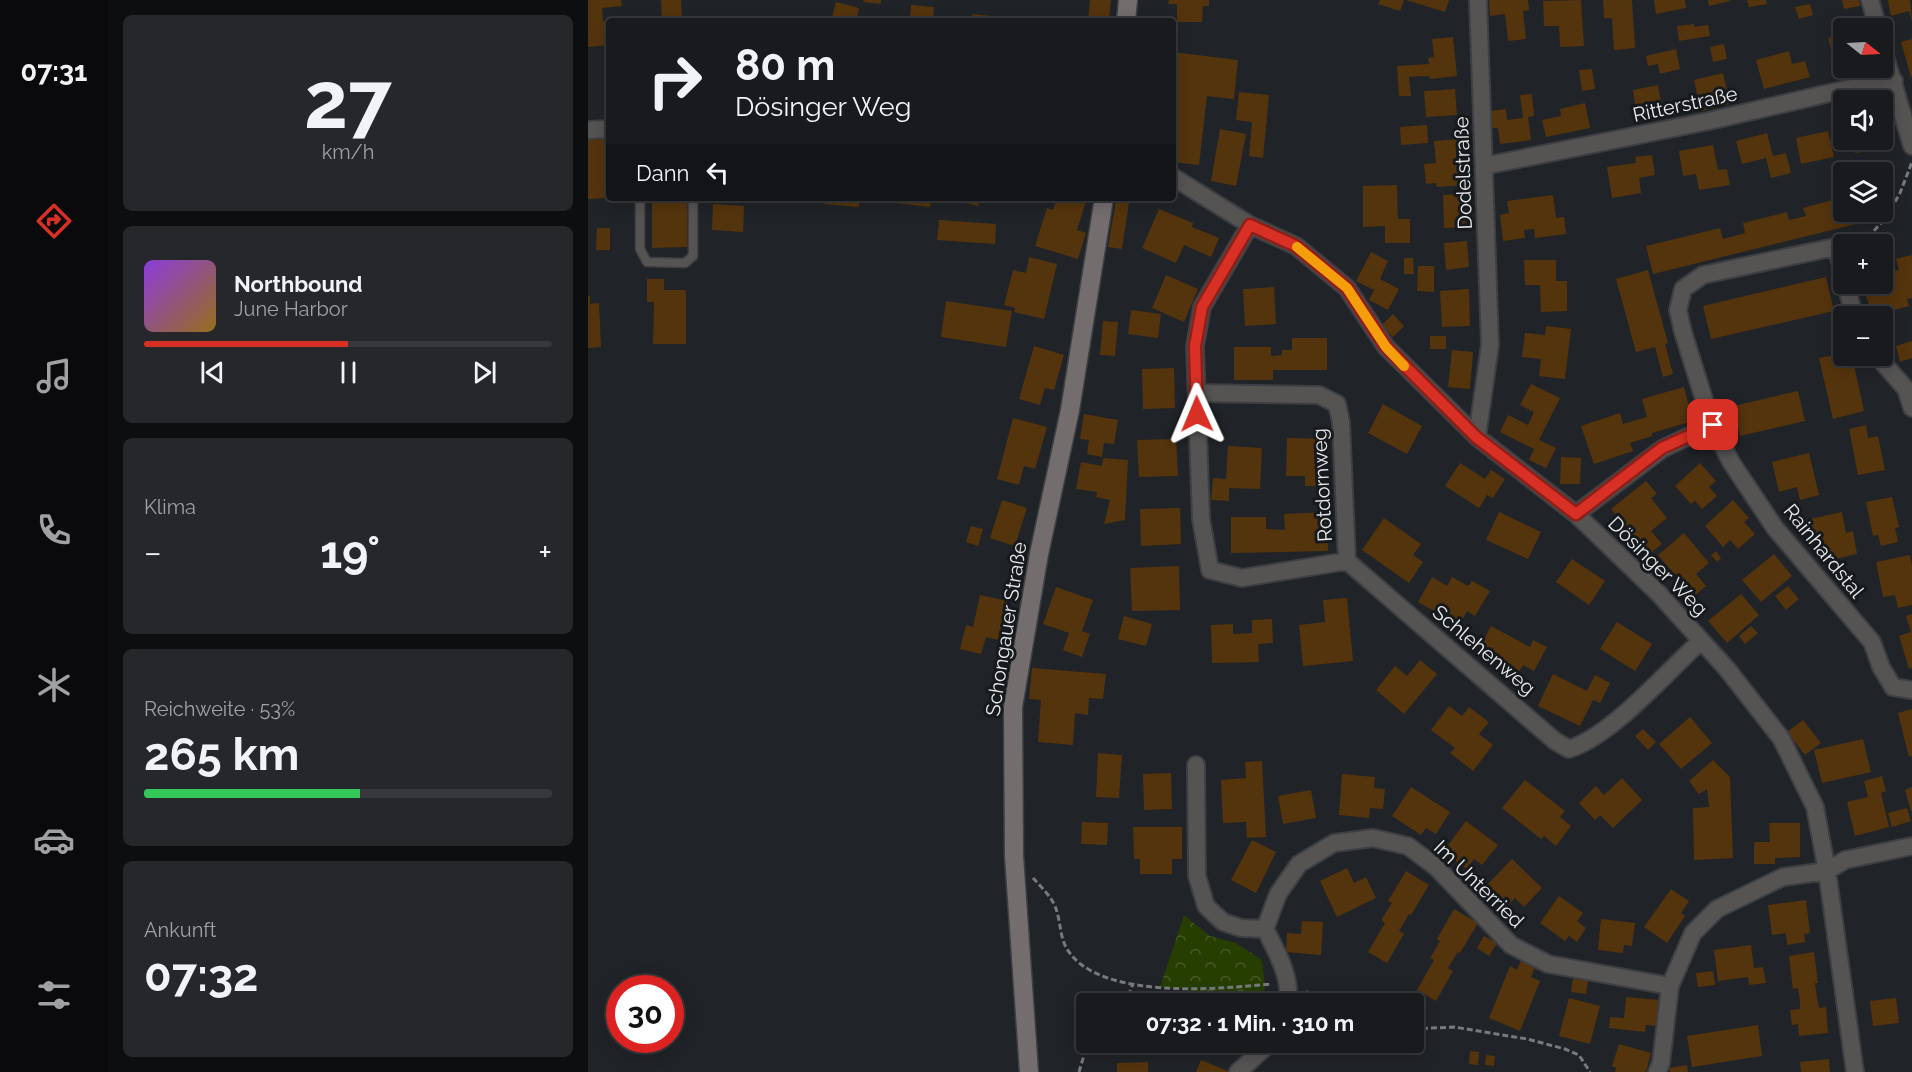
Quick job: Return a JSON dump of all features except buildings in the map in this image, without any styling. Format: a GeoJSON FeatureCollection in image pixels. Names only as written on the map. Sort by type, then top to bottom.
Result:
{"type":"FeatureCollection","features":[{"type":"Feature","properties":{"kind":"main road"},"geometry":{"type":"LineString","coordinates":[[1126,18],[1128,0]]}},
{"type":"Feature","properties":{"kind":"main road","name":"Schongauer Straße"},"geometry":{"type":"LineString","coordinates":[[1029,1072],[1014,856],[1012,707],[1039,554],[1070,410],[1104,201]]}},
{"type":"Feature","properties":{"kind":"street","name":"Dodelstraße"},"geometry":{"type":"LineString","coordinates":[[1476,437],[1490,345],[1478,0]]}},
{"type":"Feature","properties":{"kind":"street"},"geometry":{"type":"LineString","coordinates":[[1870,0],[1875,18]]}},
{"type":"Feature","properties":{"kind":"street"},"geometry":{"type":"LineString","coordinates":[[1893,78],[1912,146]]}},
{"type":"Feature","properties":{"kind":"street","name":"Ritterstraße"},"geometry":{"type":"LineString","coordinates":[[1484,166],[1894,81]]}},
{"type":"Feature","properties":{"kind":"street"},"geometry":{"type":"LineString","coordinates":[[588,130],[606,129]]}},
{"type":"Feature","properties":{"kind":"street","name":"Dösinger Weg"},"geometry":{"type":"LineString","coordinates":[[1176,179],[1250,225],[1296,246],[1347,288],[1386,347],[1476,437],[1576,514],[1659,594],[1727,669],[1781,738],[1815,807],[1827,870],[1855,1072]]}},
{"type":"Feature","properties":{"kind":"street"},"geometry":{"type":"LineString","coordinates":[[1250,225],[1202,307],[1195,346],[1201,519],[1210,570],[1242,578],[1347,561]]}},
{"type":"Feature","properties":{"kind":"street","name":"Rainhardstal"},"geometry":{"type":"LineString","coordinates":[[1833,247],[1703,275],[1683,289],[1678,310],[1713,425],[1731,462],[1775,528],[1872,642],[1881,667],[1893,687],[1912,690]]}},
{"type":"Feature","properties":{"kind":"street"},"geometry":{"type":"LineString","coordinates":[[1886,366],[1906,389],[1912,408]]}},
{"type":"Feature","properties":{"kind":"street","name":"Rotdornweg"},"geometry":{"type":"LineString","coordinates":[[1197,393],[1319,396],[1337,404],[1341,422],[1347,561]]}},
{"type":"Feature","properties":{"kind":"street"},"geometry":{"type":"LineString","coordinates":[[1576,514],[1662,448],[1713,425]]}},
{"type":"Feature","properties":{"kind":"street","name":"Schlehenweg"},"geometry":{"type":"LineString","coordinates":[[1347,561],[1555,741],[1569,749],[1584,744],[1612,724],[1701,641]]}},
{"type":"Feature","properties":{"kind":"street"},"geometry":{"type":"LineString","coordinates":[[1196,765],[1197,876],[1206,906],[1223,922],[1241,928],[1265,929],[1286,971],[1289,993]]}},
{"type":"Feature","properties":{"kind":"street","name":"Im Unterried"},"geometry":{"type":"LineString","coordinates":[[1265,929],[1278,894],[1299,864],[1334,843],[1373,838],[1408,846],[1436,867],[1511,945],[1548,964],[1670,986]]}},
{"type":"Feature","properties":{"kind":"street"},"geometry":{"type":"LineString","coordinates":[[1658,1072],[1664,1043],[1670,986],[1693,933],[1717,909],[1784,878],[1827,870],[1845,860],[1912,846]]}},
{"type":"Feature","properties":{"kind":"street"},"geometry":{"type":"LineString","coordinates":[[1238,1072],[1259,1053]]}},
{"type":"Feature","properties":{"kind":"lane"},"geometry":{"type":"LineString","coordinates":[[640,201],[640,249],[647,262],[685,263],[693,256],[693,201]]}},
{"type":"Feature","properties":{"kind":"path"},"geometry":{"type":"LineString","coordinates":[[1871,234],[1886,218],[1900,194],[1912,162]]}},
{"type":"Feature","properties":{"kind":"path"},"geometry":{"type":"LineString","coordinates":[[1014,856],[1045,891],[1057,910],[1060,931],[1067,949],[1078,963],[1092,972],[1133,984],[1179,990],[1289,983],[1301,987],[1308,993]]}},
{"type":"Feature","properties":{"kind":"path"},"geometry":{"type":"LineString","coordinates":[[1129,993],[1133,984]]}},
{"type":"Feature","properties":{"kind":"path"},"geometry":{"type":"LineString","coordinates":[[1424,1028],[1454,1027],[1565,1049],[1579,1055],[1590,1072]]}},
{"type":"Feature","properties":{"kind":"path"},"geometry":{"type":"LineString","coordinates":[[1079,1072],[1085,1053]]}},
{"type":"Feature","properties":{"kind":"green space"},"geometry":{"type":"Polygon","coordinates":[[[1184,915],[1210,936],[1236,943],[1262,960],[1264,993],[1188,993],[1188,989],[1160,987],[1184,915]]]}},
{"type":"Feature","properties":{"kind":"slow traffic"},"geometry":{"type":"LineString","coordinates":[[1297,247],[1347,288],[1386,347],[1404,366]]}},
{"type":"Feature","properties":{"kind":"route"},"geometry":{"type":"LineString","coordinates":[[1197,414],[1195,346],[1202,307],[1250,225],[1296,246],[1347,288],[1386,347],[1476,437],[1576,514],[1662,448],[1713,425]]}}]}
